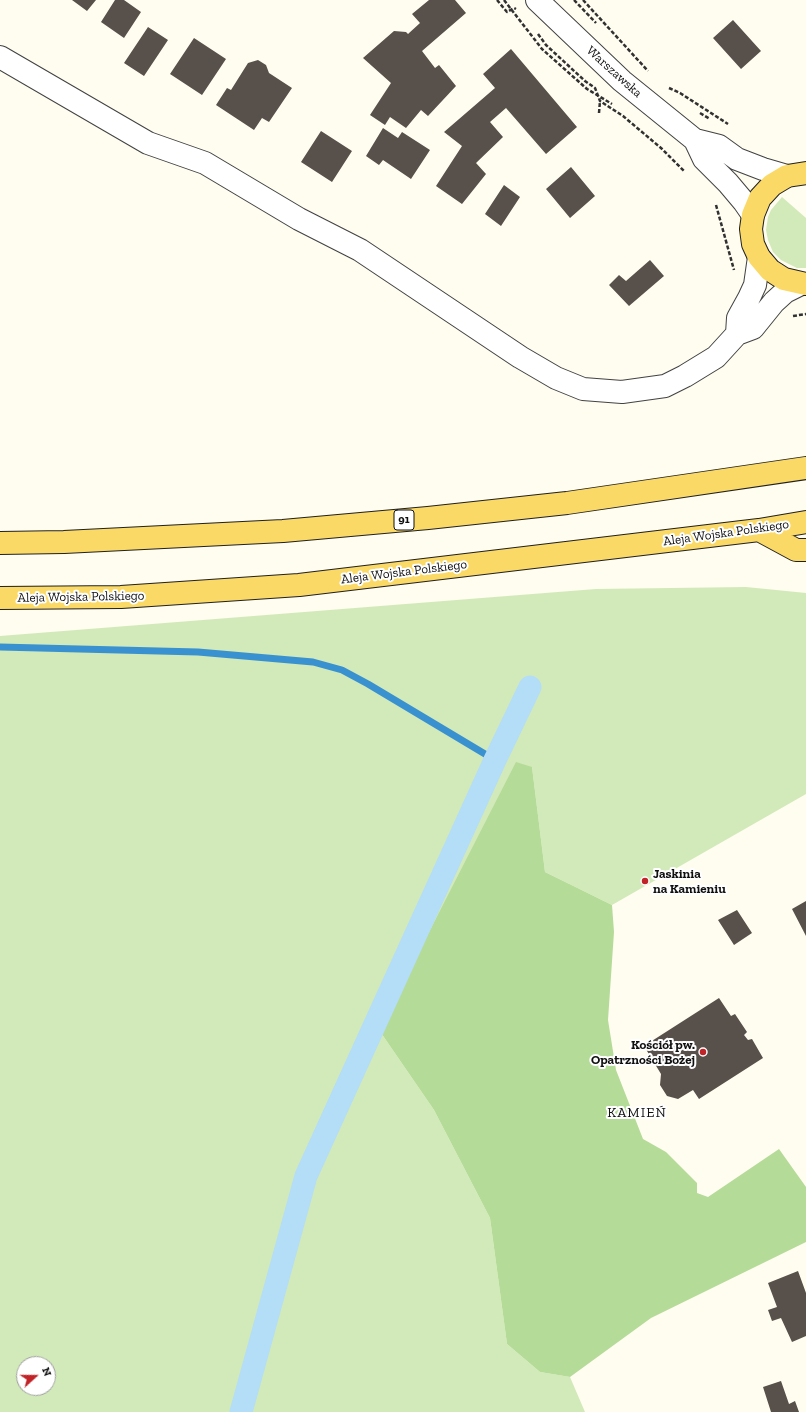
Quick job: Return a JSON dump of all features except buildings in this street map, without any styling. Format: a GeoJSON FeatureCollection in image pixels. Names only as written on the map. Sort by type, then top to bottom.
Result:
{"type":"FeatureCollection","features":[{"type":"Feature","properties":{"kind":"main road"},"geometry":{"type":"LineString","coordinates":[[797,174],[772,185],[760,198],[752,215],[751,229],[753,244],[759,257],[770,270],[784,279],[804,284]]}},
{"type":"Feature","properties":{"kind":"main road","name":"91"},"geometry":{"type":"LineString","coordinates":[[0,543],[64,542],[283,531],[428,518],[567,504],[806,468]]}},
{"type":"Feature","properties":{"kind":"main road","name":"Aleja Wojska Polskiego"},"geometry":{"type":"LineString","coordinates":[[0,598],[122,597],[299,585],[759,530],[806,522]]}},
{"type":"Feature","properties":{"kind":"main road"},"geometry":{"type":"LineString","coordinates":[[759,530],[796,550],[806,550]]}},
{"type":"Feature","properties":{"kind":"street","name":"Warszawska"},"geometry":{"type":"LineString","coordinates":[[528,6],[695,140],[704,159],[728,183],[744,202],[752,215]]}},
{"type":"Feature","properties":{"kind":"street"},"geometry":{"type":"LineString","coordinates":[[0,57],[148,143],[205,163],[299,219],[360,250],[520,357],[556,378],[583,389],[622,392],[665,386],[716,357],[737,334],[753,328],[784,292],[804,284]]}},
{"type":"Feature","properties":{"kind":"street","name":"Warszawska"},"geometry":{"type":"LineString","coordinates":[[695,140],[719,146],[737,159],[763,169],[797,174]]}},
{"type":"Feature","properties":{"kind":"street"},"geometry":{"type":"LineString","coordinates":[[737,334],[738,318],[755,285],[759,257]]}},
{"type":"Feature","properties":{"kind":"path"},"geometry":{"type":"LineString","coordinates":[[497,0],[507,12],[514,8],[528,6]]}},
{"type":"Feature","properties":{"kind":"path"},"geometry":{"type":"LineString","coordinates":[[538,34],[546,45],[585,81],[595,88],[600,101],[599,113]]}},
{"type":"Feature","properties":{"kind":"path"},"geometry":{"type":"LineString","coordinates":[[600,101],[628,121],[661,148],[688,175]]}},
{"type":"Feature","properties":{"kind":"path"},"geometry":{"type":"LineString","coordinates":[[716,203],[739,288],[742,294],[749,298]]}},
{"type":"Feature","properties":{"kind":"path"},"geometry":{"type":"LineString","coordinates":[[768,310],[776,316],[782,317],[806,314]]}},
{"type":"Feature","properties":{"kind":"green space"},"geometry":{"type":"Polygon","coordinates":[[[782,197],[806,218],[806,268],[797,268],[781,260],[773,252],[768,240],[766,230],[768,217],[771,210],[782,197]]]}},
{"type":"Feature","properties":{"kind":"green space"},"geometry":{"type":"Polygon","coordinates":[[[746,587],[806,593],[806,794],[612,905],[545,872],[532,767],[379,1030],[434,1110],[490,1218],[507,1344],[540,1372],[570,1377],[585,1412],[0,1412],[0,636],[596,589],[746,587]]]}},
{"type":"Feature","properties":{"kind":"green space"},"geometry":{"type":"Polygon","coordinates":[[[516,762],[532,767],[545,872],[612,905],[614,932],[608,1020],[616,1070],[643,1139],[666,1152],[697,1183],[697,1193],[708,1197],[779,1149],[806,1187],[806,1242],[651,1318],[570,1377],[540,1372],[507,1344],[490,1218],[434,1110],[379,1030],[516,762]]]}},
{"type":"Feature","properties":{"kind":"waterway"},"geometry":{"type":"LineString","coordinates":[[0,647],[198,652],[313,662],[342,670],[495,760]]}},
{"type":"Feature","properties":{"kind":"waterway"},"geometry":{"type":"LineString","coordinates":[[241,1412],[306,1176],[495,760],[530,687]]}},
{"type":"Feature","properties":{"kind":"place","name":"Jaskinia na Kamieniu"},"geometry":{"type":"Point","coordinates":[645,881]}},
{"type":"Feature","properties":{"kind":"place","name":"Kościół pw. Opatrzności Bożej"},"geometry":{"type":"Point","coordinates":[703,1052]}},
{"type":"Feature","properties":{"kind":"district","name":"KAMIEŃ"},"geometry":{"type":"Point","coordinates":[637,1113]}}]}
